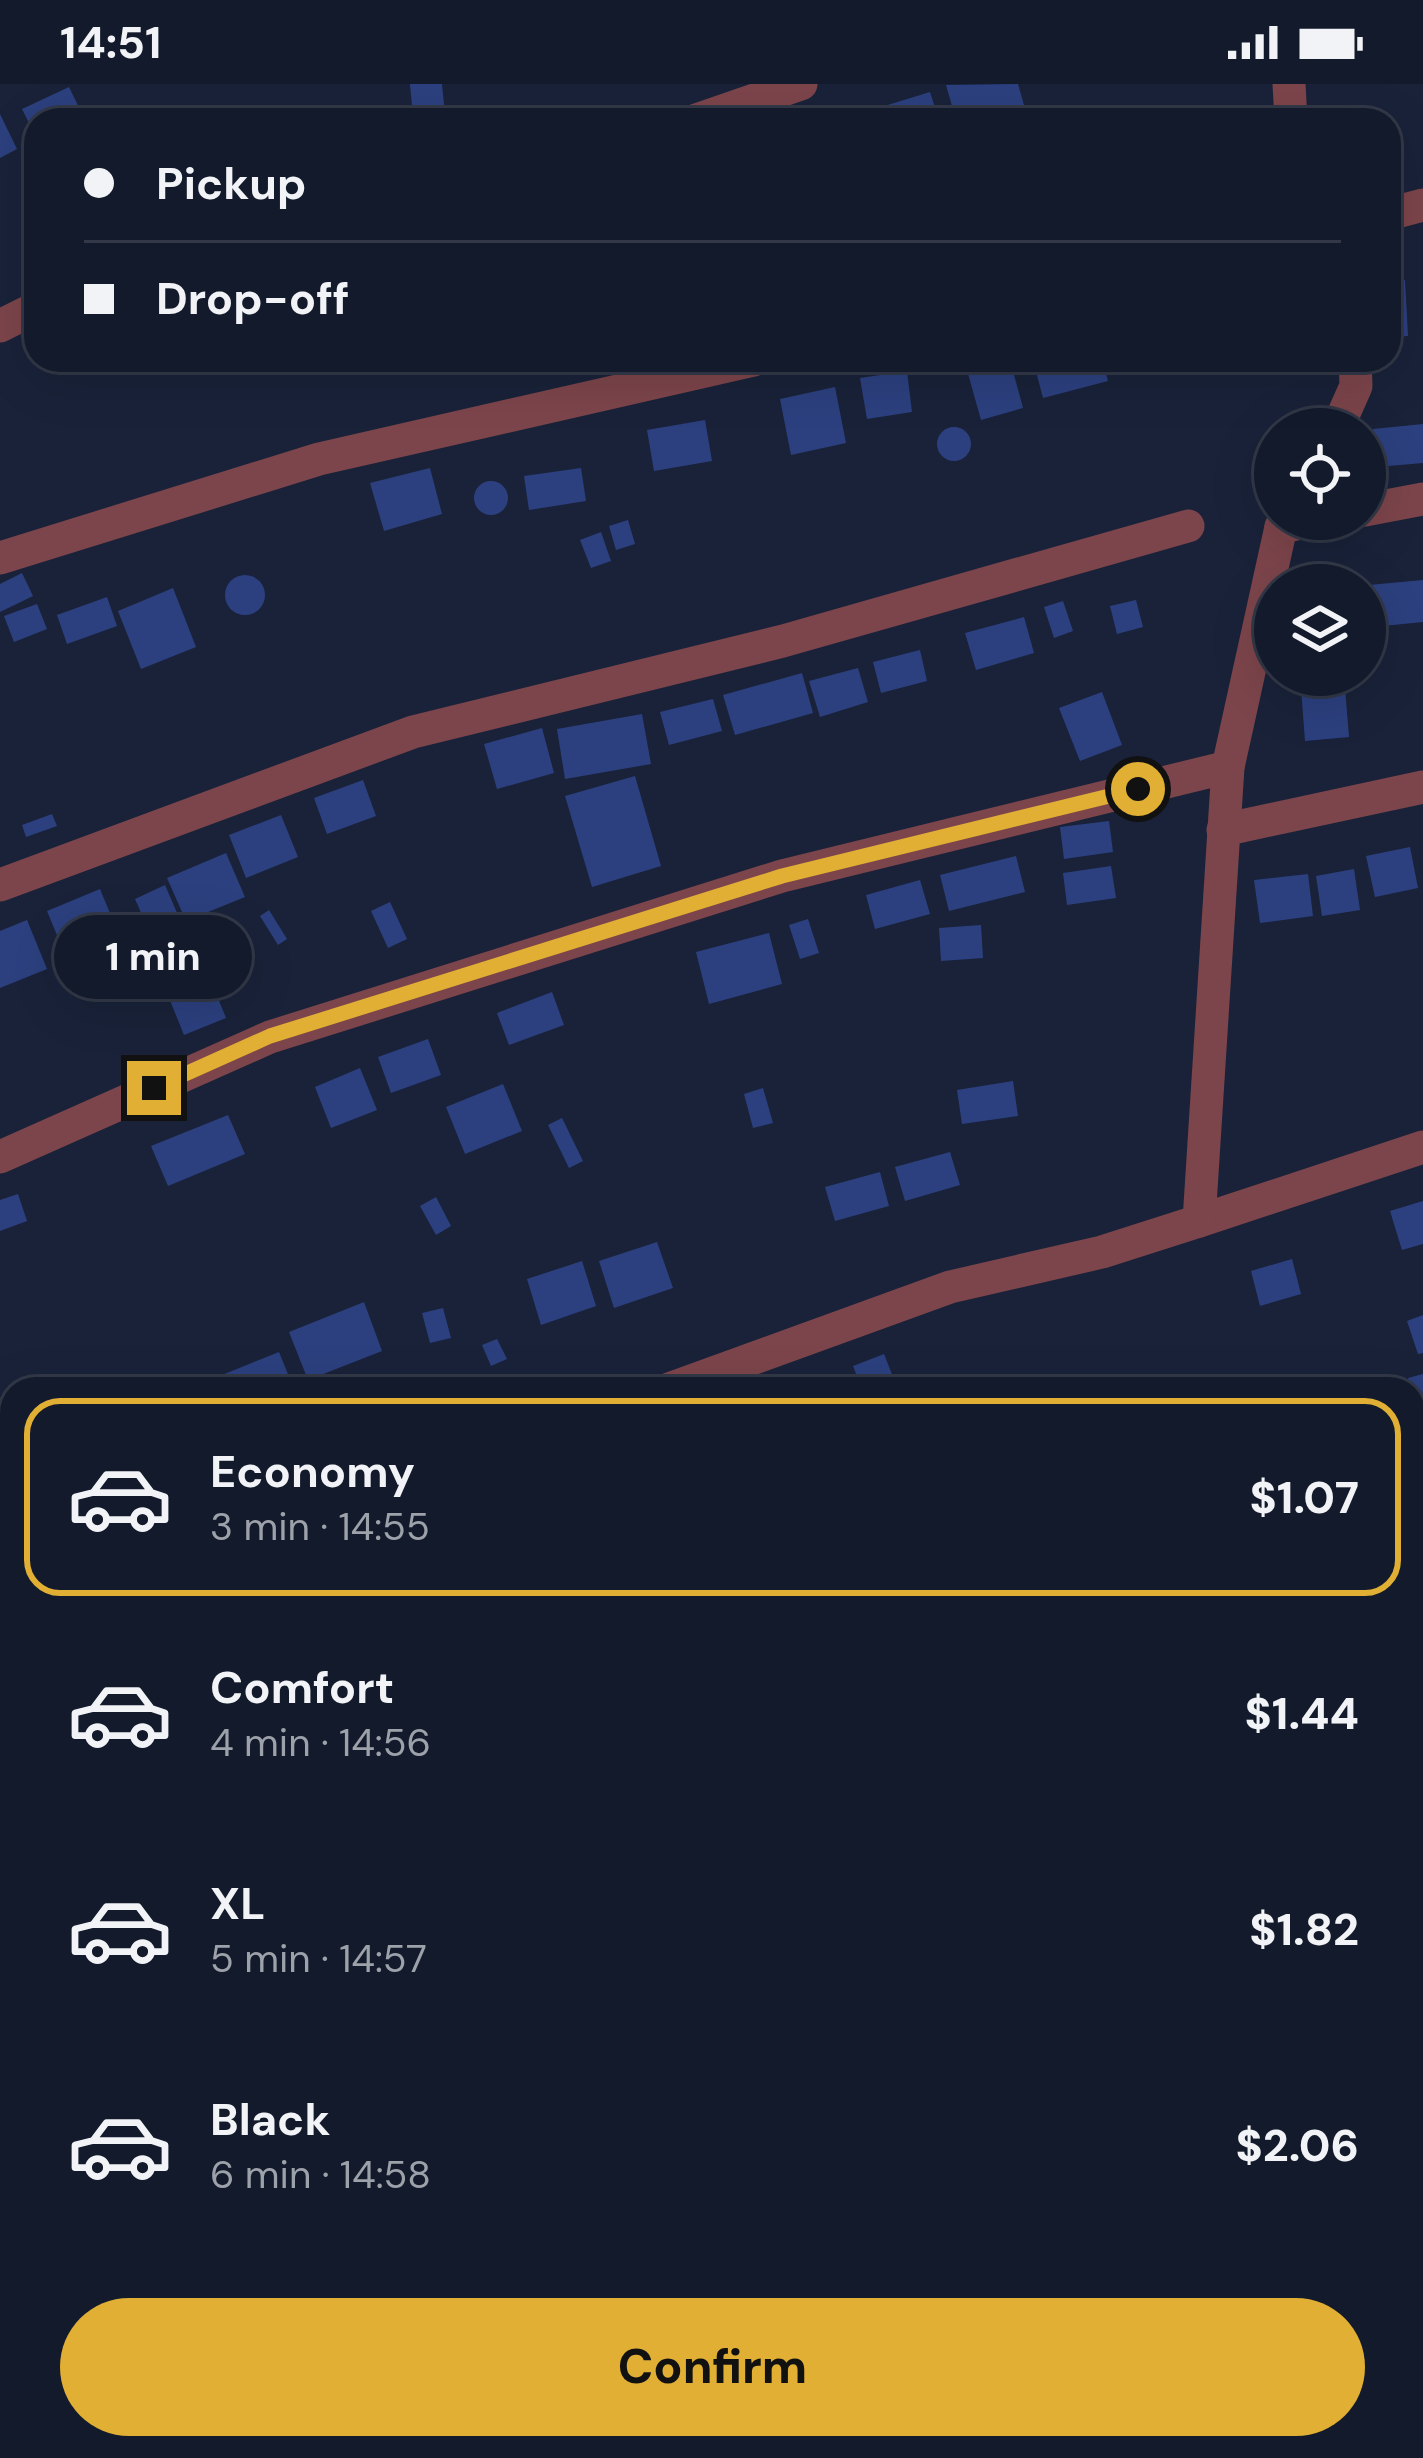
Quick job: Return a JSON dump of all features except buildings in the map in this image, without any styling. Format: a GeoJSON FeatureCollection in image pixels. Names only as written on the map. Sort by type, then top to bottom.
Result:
{"type":"FeatureCollection","features":[{"type":"Feature","properties":{"kind":"street"},"geometry":{"type":"LineString","coordinates":[[732,108],[801,84]]}},
{"type":"Feature","properties":{"kind":"street"},"geometry":{"type":"LineString","coordinates":[[0,558],[319,459],[701,372]]}},
{"type":"Feature","properties":{"kind":"street"},"geometry":{"type":"LineString","coordinates":[[1346,408],[1356,386],[1355,372]]}},
{"type":"Feature","properties":{"kind":"street"},"geometry":{"type":"LineString","coordinates":[[1386,506],[1423,499]]}},
{"type":"Feature","properties":{"kind":"street"},"geometry":{"type":"LineString","coordinates":[[0,886],[413,732],[783,641],[1188,526]]}},
{"type":"Feature","properties":{"kind":"street"},"geometry":{"type":"LineString","coordinates":[[1199,1221],[1228,767],[1279,540]]}},
{"type":"Feature","properties":{"kind":"street"},"geometry":{"type":"LineString","coordinates":[[0,1157],[270,1036],[782,876],[1228,767]]}},
{"type":"Feature","properties":{"kind":"street"},"geometry":{"type":"LineString","coordinates":[[1223,830],[1423,787]]}},
{"type":"Feature","properties":{"kind":"street"},"geometry":{"type":"LineString","coordinates":[[702,1377],[950,1287],[1102,1252],[1423,1148]]}},
{"type":"Feature","properties":{"kind":"route"},"geometry":{"type":"LineString","coordinates":[[154,1088],[270,1036],[782,876],[1138,789]]}}]}
